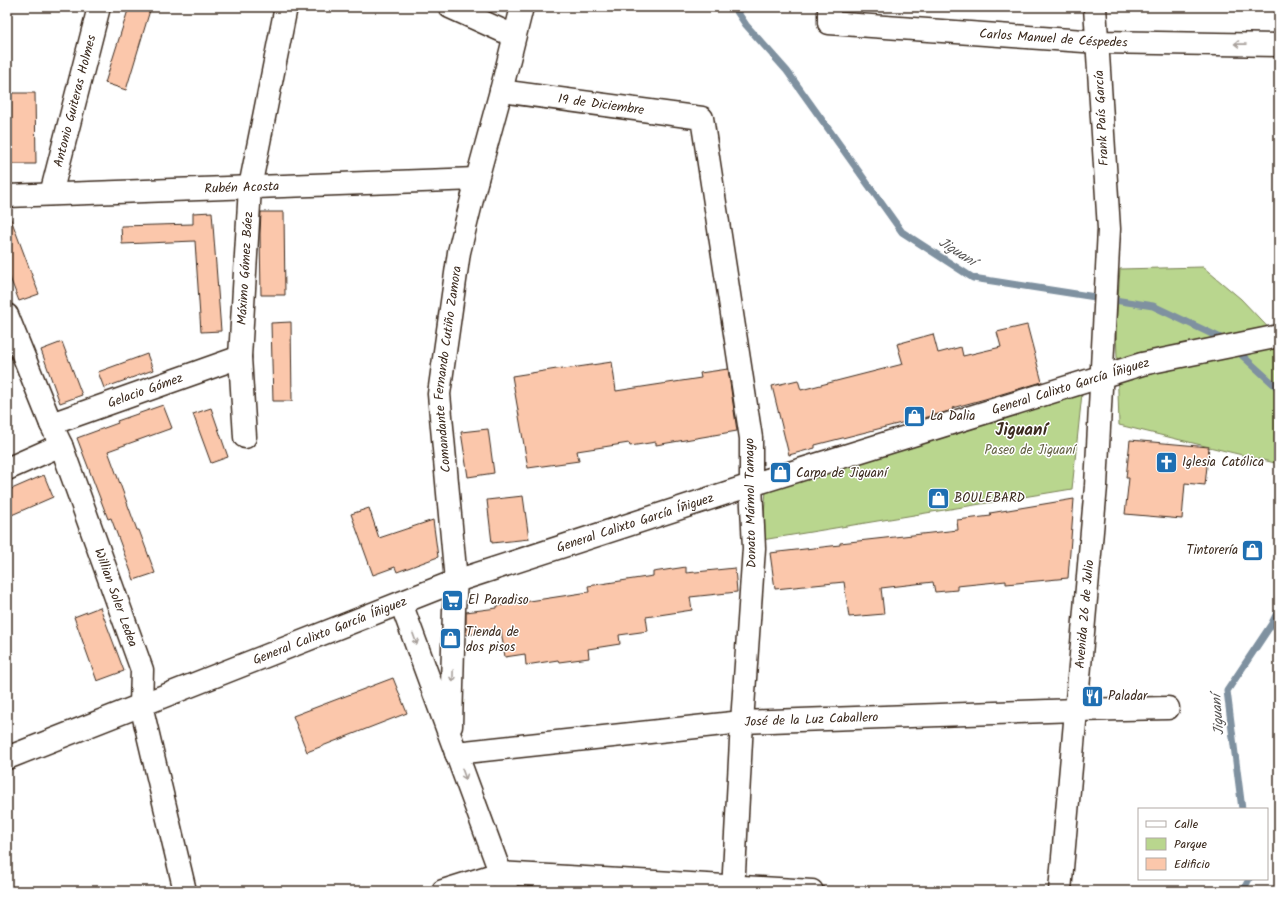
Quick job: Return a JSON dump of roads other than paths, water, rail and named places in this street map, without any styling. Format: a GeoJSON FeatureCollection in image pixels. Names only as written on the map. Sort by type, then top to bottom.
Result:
{"type":"FeatureCollection","features":[{"type":"Feature","properties":{"kind":"street","name":"Antonio Guiteras Holmes"},"geometry":{"type":"LineString","coordinates":[[51,194],[99,7]]}},
{"type":"Feature","properties":{"kind":"street","name":"Máximo Gómez Báez"},"geometry":{"type":"LineString","coordinates":[[245,437],[240,357],[250,187],[286,7]]}},
{"type":"Feature","properties":{"kind":"street"},"geometry":{"type":"LineString","coordinates":[[450,7],[514,36]]}},
{"type":"Feature","properties":{"kind":"street","name":"Comandante Fernando Cutiño Zamora"},"geometry":{"type":"LineString","coordinates":[[454,746],[454,609],[456,581],[439,394],[459,252],[522,7]]}},
{"type":"Feature","properties":{"kind":"street","name":"Frank País García"},"geometry":{"type":"LineString","coordinates":[[1095,7],[1109,229],[1103,336]]}},
{"type":"Feature","properties":{"kind":"street","name":"Carlos Manuel de Céspedes"},"geometry":{"type":"LineString","coordinates":[[829,15],[1098,42],[1279,45]]}},
{"type":"Feature","properties":{"kind":"street","name":"19 de Diciembre"},"geometry":{"type":"LineString","coordinates":[[501,91],[702,118]]}},
{"type":"Feature","properties":{"kind":"street","name":"Donato Mármol Tamayo"},"geometry":{"type":"LineString","coordinates":[[702,118],[751,438],[750,485],[754,548],[742,722],[733,889]]}},
{"type":"Feature","properties":{"kind":"street","name":"Rubén Acosta"},"geometry":{"type":"LineString","coordinates":[[7,196],[477,179]]}},
{"type":"Feature","properties":{"kind":"street","name":"Willian Soler Ledea"},"geometry":{"type":"LineString","coordinates":[[7,315],[61,446],[142,670],[141,705],[185,891]]}},
{"type":"Feature","properties":{"kind":"street","name":"Avenida 26 de Julio"},"geometry":{"type":"LineString","coordinates":[[1060,891],[1096,486],[1103,336]]}},
{"type":"Feature","properties":{"kind":"street","name":"General Calixto García Íñiguez"},"geometry":{"type":"LineString","coordinates":[[7,758],[456,581],[750,485],[1101,376],[1142,364],[1279,336]]}},
{"type":"Feature","properties":{"kind":"street","name":"Gelacio Gómez"},"geometry":{"type":"LineString","coordinates":[[51,424],[240,357]]}},
{"type":"Feature","properties":{"kind":"street"},"geometry":{"type":"LineString","coordinates":[[7,469],[61,446]]}},
{"type":"Feature","properties":{"kind":"street","name":"Comandante Fernando Cutiño Zamora"},"geometry":{"type":"LineString","coordinates":[[401,602],[504,882]]}},
{"type":"Feature","properties":{"kind":"street","name":"José de la Luz Caballero"},"geometry":{"type":"LineString","coordinates":[[454,746],[742,722],[1168,708]]}},
{"type":"Feature","properties":{"kind":"street"},"geometry":{"type":"LineString","coordinates":[[443,891],[504,882],[812,891]]}},
{"type":"Feature","properties":{"kind":"waterway","name":"Jiguaní"},"geometry":{"type":"LineString","coordinates":[[734,7],[746,25],[787,71],[902,232],[973,278],[1153,306],[1227,341]]}},
{"type":"Feature","properties":{"kind":"waterway","name":"Jiguaní"},"geometry":{"type":"LineString","coordinates":[[1235,349],[1279,389]]}},
{"type":"Feature","properties":{"kind":"waterway","name":"Jiguaní"},"geometry":{"type":"LineString","coordinates":[[1242,808],[1227,691],[1271,625],[1279,609]]}},
{"type":"Feature","properties":{"kind":"waterway","name":"Jiguaní"},"geometry":{"type":"LineString","coordinates":[[1243,891],[1248,880]]}},
{"type":"Feature","properties":{"kind":"place","name":"La Dalia"},"geometry":{"type":"Point","coordinates":[915,416]}},
{"type":"Feature","properties":{"kind":"place","name":"Iglesia Católica"},"geometry":{"type":"Point","coordinates":[1167,462]}},
{"type":"Feature","properties":{"kind":"place","name":"Carpa de Jiguaní"},"geometry":{"type":"Point","coordinates":[780,473]}},
{"type":"Feature","properties":{"kind":"place","name":"BOULEBARD"},"geometry":{"type":"Point","coordinates":[938,498]}},
{"type":"Feature","properties":{"kind":"place","name":"Tintorería"},"geometry":{"type":"Point","coordinates":[1253,550]}},
{"type":"Feature","properties":{"kind":"place","name":"El Paradiso"},"geometry":{"type":"Point","coordinates":[453,600]}},
{"type":"Feature","properties":{"kind":"place","name":"Tienda de dos pisos"},"geometry":{"type":"Point","coordinates":[451,639]}},
{"type":"Feature","properties":{"kind":"place","name":"Paladar"},"geometry":{"type":"Point","coordinates":[1093,696]}},
{"type":"Feature","properties":{"kind":"district","name":"Jiguaní"},"geometry":{"type":"Point","coordinates":[1021,430]}},
{"type":"Feature","properties":{"kind":"park label","name":"Paseo de Jiguaní"},"geometry":{"type":"Point","coordinates":[1030,450]}}]}
